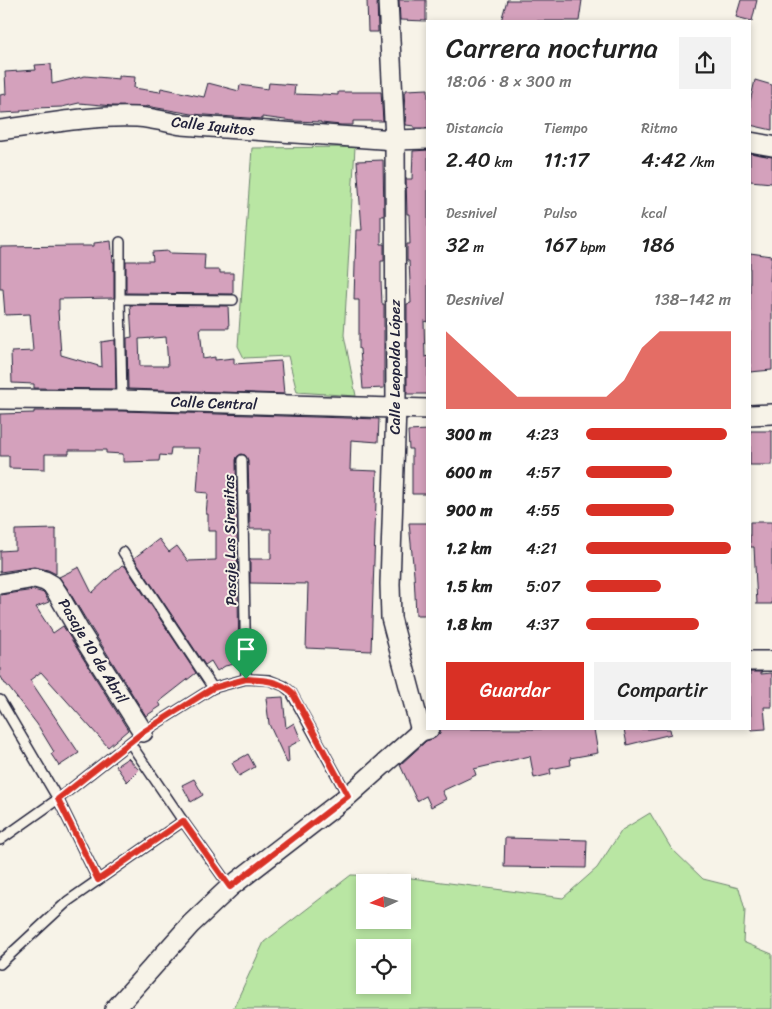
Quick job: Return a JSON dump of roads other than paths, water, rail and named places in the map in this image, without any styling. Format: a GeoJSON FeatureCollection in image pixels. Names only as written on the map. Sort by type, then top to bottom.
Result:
{"type":"FeatureCollection","features":[{"type":"Feature","properties":{"kind":"street","name":"Calle Leopoldo López"},"geometry":{"type":"LineString","coordinates":[[388,0],[395,140],[396,408],[390,618],[425,730]]}},
{"type":"Feature","properties":{"kind":"street","name":"Calle Iquitos"},"geometry":{"type":"LineString","coordinates":[[0,130],[96,118],[137,117],[182,125],[395,140],[426,138]]}},
{"type":"Feature","properties":{"kind":"street"},"geometry":{"type":"LineString","coordinates":[[751,142],[772,146]]}},
{"type":"Feature","properties":{"kind":"street","name":"Calle Central"},"geometry":{"type":"LineString","coordinates":[[0,400],[122,400],[426,409]]}},
{"type":"Feature","properties":{"kind":"street"},"geometry":{"type":"LineString","coordinates":[[751,415],[772,414]]}},
{"type":"Feature","properties":{"kind":"street","name":"Pasaje 10 de Abril"},"geometry":{"type":"LineString","coordinates":[[0,584],[35,578],[52,585],[78,629],[136,738]]}},
{"type":"Feature","properties":{"kind":"street"},"geometry":{"type":"LineString","coordinates":[[751,661],[772,661]]}},
{"type":"Feature","properties":{"kind":"street"},"geometry":{"type":"LineString","coordinates":[[116,1009],[191,924],[230,887],[348,796],[425,730]]}},
{"type":"Feature","properties":{"kind":"lane"},"geometry":{"type":"LineString","coordinates":[[120,242],[122,400]]}},
{"type":"Feature","properties":{"kind":"lane"},"geometry":{"type":"LineString","coordinates":[[120,299],[233,300]]}},
{"type":"Feature","properties":{"kind":"lane","name":"Pasaje Las Sirenitas"},"geometry":{"type":"LineString","coordinates":[[242,460],[246,679]]}},
{"type":"Feature","properties":{"kind":"lane"},"geometry":{"type":"LineString","coordinates":[[123,552],[213,688]]}},
{"type":"Feature","properties":{"kind":"lane"},"geometry":{"type":"LineString","coordinates":[[0,840],[58,799],[136,738],[213,688],[246,679],[269,680],[284,686],[292,692],[348,796]]}},
{"type":"Feature","properties":{"kind":"lane"},"geometry":{"type":"LineString","coordinates":[[0,703],[58,799],[98,880]]}},
{"type":"Feature","properties":{"kind":"lane","name":"Pasaje 10 de Abril"},"geometry":{"type":"LineString","coordinates":[[136,738],[183,821],[230,887]]}},
{"type":"Feature","properties":{"kind":"lane"},"geometry":{"type":"LineString","coordinates":[[0,964],[68,901],[183,821]]}}]}
